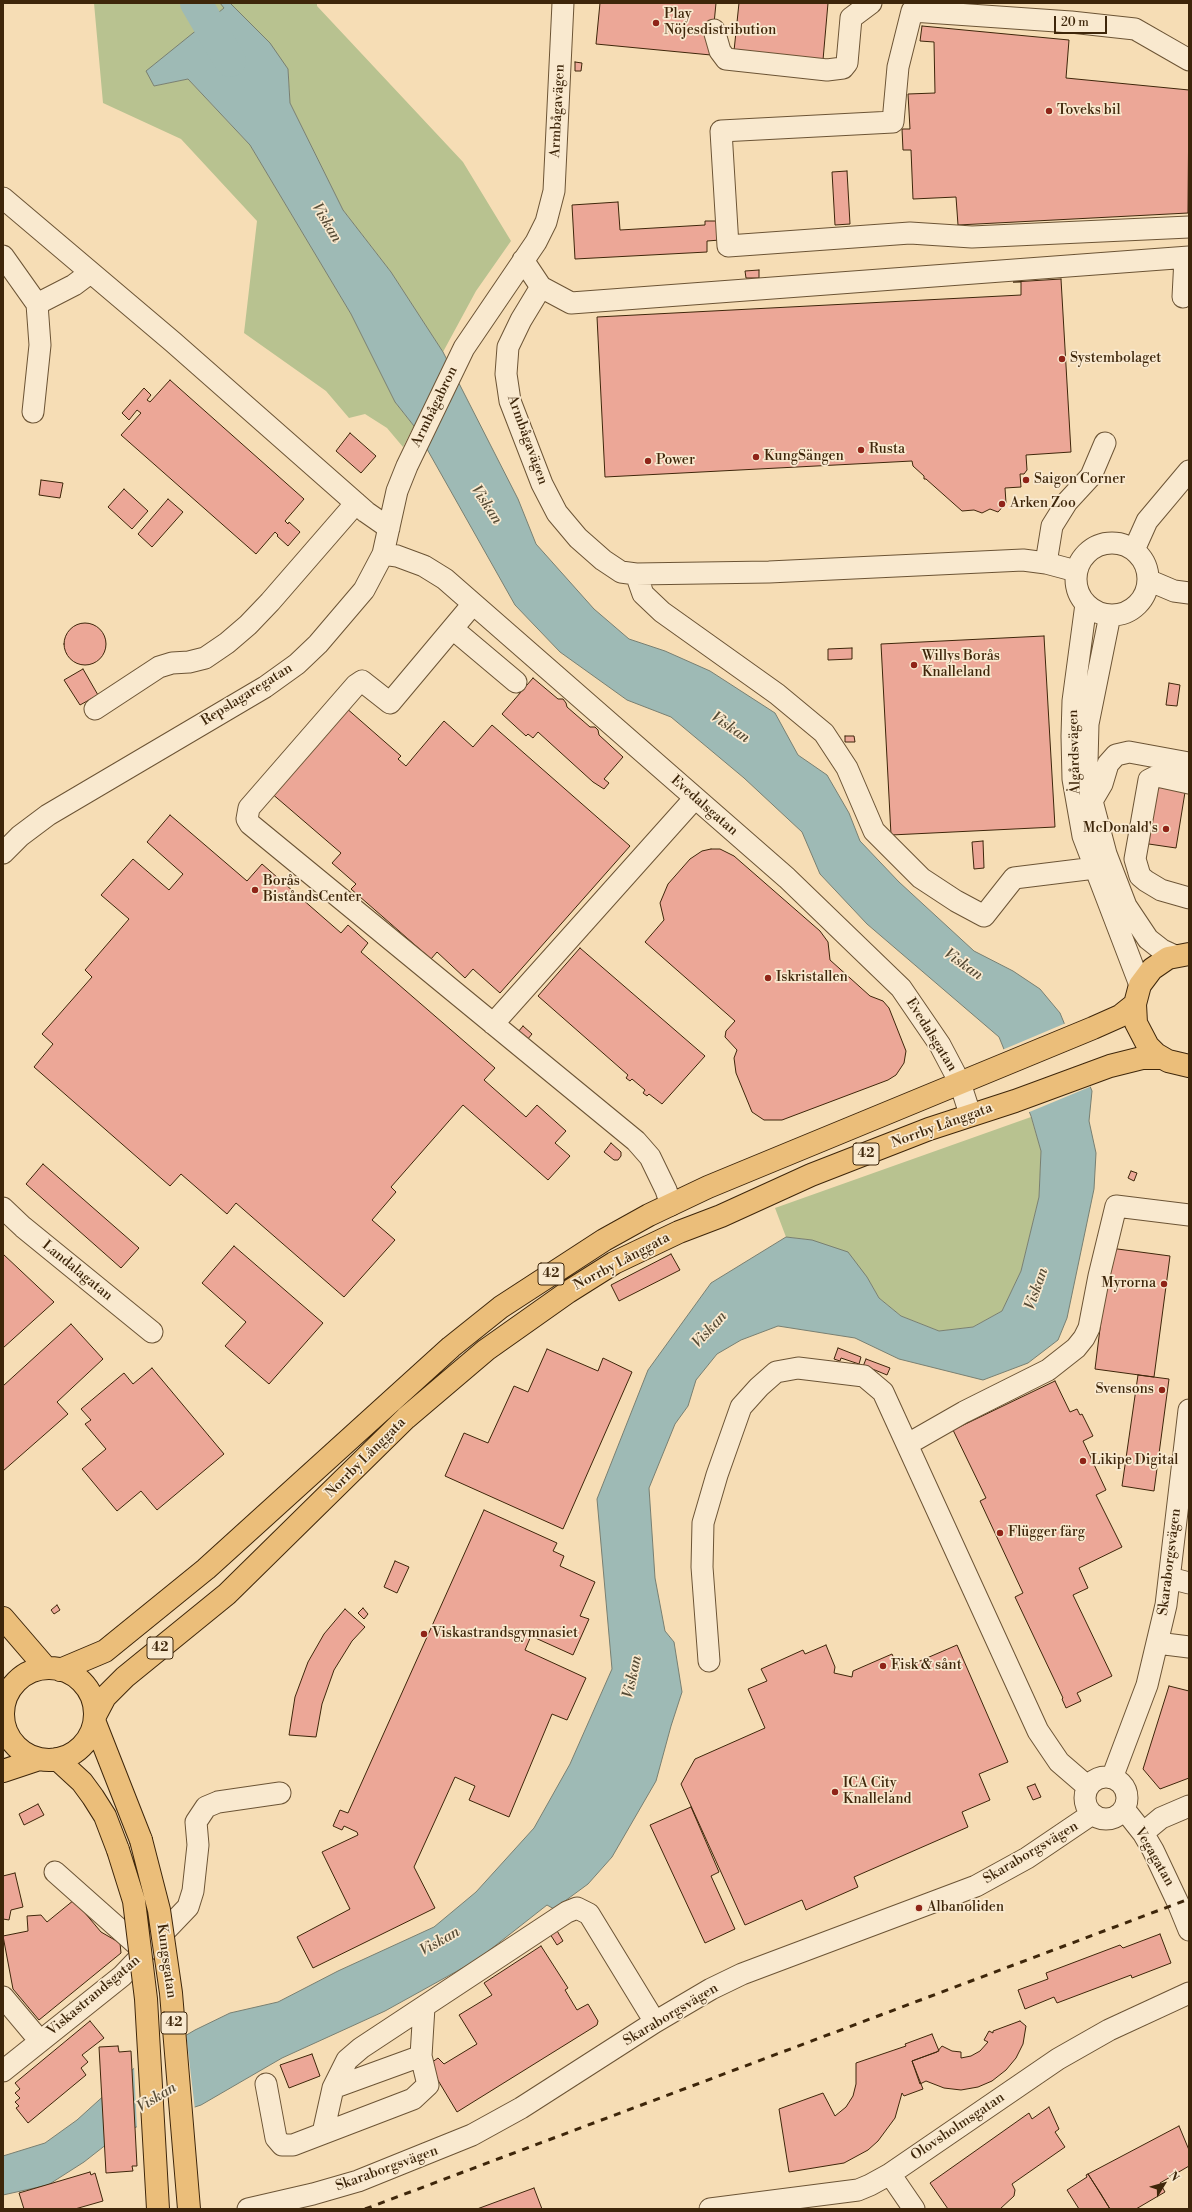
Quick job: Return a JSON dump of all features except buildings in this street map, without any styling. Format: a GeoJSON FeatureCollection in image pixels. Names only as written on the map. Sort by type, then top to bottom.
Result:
{"type":"FeatureCollection","features":[{"type":"Feature","properties":{"kind":"main road","name":"42"},"geometry":{"type":"LineString","coordinates":[[1182,955],[1157,965],[1137,995],[1135,1017],[1141,1035],[1152,1050],[1162,1058],[1174,1064],[1188,1067]]}},
{"type":"Feature","properties":{"kind":"main road","name":"Norrby Långgata"},"geometry":{"type":"LineString","coordinates":[[53,1669],[105,1651],[176,1594],[408,1385],[501,1307],[604,1240],[708,1187],[998,1068],[1120,1016],[1137,995]]}},
{"type":"Feature","properties":{"kind":"main road","name":"Norrby Långgata"},"geometry":{"type":"LineString","coordinates":[[95,1720],[105,1697],[125,1677],[227,1594],[271,1553],[406,1418],[447,1382],[519,1325],[614,1263],[679,1232],[721,1216],[811,1175],[970,1114],[1015,1101],[1110,1066],[1142,1058],[1162,1058]]}},
{"type":"Feature","properties":{"kind":"main road"},"geometry":{"type":"LineString","coordinates":[[3,1618],[53,1669]]}},
{"type":"Feature","properties":{"kind":"main road","name":"42"},"geometry":{"type":"LineString","coordinates":[[53,1669],[77,1678],[87,1688],[93,1701],[95,1720],[88,1738],[81,1747],[71,1754],[48,1759],[28,1754],[16,1745],[8,1733],[4,1706],[18,1681],[31,1672],[53,1669]]}},
{"type":"Feature","properties":{"kind":"main road","name":"Kungsgatan"},"geometry":{"type":"LineString","coordinates":[[95,1720],[141,1840],[159,1910],[171,1993],[189,2209]]}},
{"type":"Feature","properties":{"kind":"main road"},"geometry":{"type":"LineString","coordinates":[[3,1771],[48,1759]]}},
{"type":"Feature","properties":{"kind":"main road","name":"Kungsgatan"},"geometry":{"type":"LineString","coordinates":[[48,1759],[82,1782],[93,1796],[105,1816],[118,1850],[134,1901],[146,1999],[158,2209]]}},
{"type":"Feature","properties":{"kind":"street","name":"Armbågavägen"},"geometry":{"type":"LineString","coordinates":[[464,348],[536,242],[546,222],[554,191],[563,3]]}},
{"type":"Feature","properties":{"kind":"street"},"geometry":{"type":"LineString","coordinates":[[714,30],[720,51],[726,59],[827,70],[843,68],[847,63],[851,18],[871,3]]}},
{"type":"Feature","properties":{"kind":"street"},"geometry":{"type":"LineString","coordinates":[[1189,60],[1135,30],[1071,22],[912,11],[898,67],[893,122],[721,131],[728,246],[910,233],[972,237],[1189,226]]}},
{"type":"Feature","properties":{"kind":"street"},"geometry":{"type":"LineString","coordinates":[[3,198],[90,273],[156,327],[356,503],[389,528]]}},
{"type":"Feature","properties":{"kind":"street"},"geometry":{"type":"LineString","coordinates":[[3,256],[37,304],[40,345],[33,412]]}},
{"type":"Feature","properties":{"kind":"street"},"geometry":{"type":"LineString","coordinates":[[523,260],[541,287],[570,303],[1183,258],[1183,297]]}},
{"type":"Feature","properties":{"kind":"street"},"geometry":{"type":"LineString","coordinates":[[37,304],[74,285],[90,273]]}},
{"type":"Feature","properties":{"kind":"street","name":"Armbågavägen"},"geometry":{"type":"LineString","coordinates":[[541,287],[521,320],[508,347],[506,374],[510,401],[542,484],[558,512],[578,538],[603,560],[621,572],[636,574],[769,572],[1023,560],[1046,563],[1076,571]]}},
{"type":"Feature","properties":{"kind":"street","name":"Armbågabron"},"geometry":{"type":"LineString","coordinates":[[407,466],[464,348]]}},
{"type":"Feature","properties":{"kind":"street"},"geometry":{"type":"LineString","coordinates":[[1046,563],[1052,526],[1067,502],[1091,476],[1106,443]]}},
{"type":"Feature","properties":{"kind":"street","name":"Repslagaregatan"},"geometry":{"type":"LineString","coordinates":[[3,853],[20,836],[48,815],[265,687],[297,664],[318,644],[364,590],[383,554],[397,491],[407,466]]}},
{"type":"Feature","properties":{"kind":"street"},"geometry":{"type":"LineString","coordinates":[[1134,550],[1147,521],[1189,471]]}},
{"type":"Feature","properties":{"kind":"street"},"geometry":{"type":"LineString","coordinates":[[96,709],[159,667],[172,663],[189,662],[205,658],[227,643],[248,625],[270,602],[356,503]]}},
{"type":"Feature","properties":{"kind":"street"},"geometry":{"type":"LineString","coordinates":[[1111,543],[1123,544],[1134,550],[1142,558],[1147,569],[1148,580],[1146,591],[1136,605],[1121,614],[1110,615],[1097,612],[1086,604],[1079,594],[1076,583],[1076,571],[1081,560],[1089,551],[1100,545],[1111,543]]}},
{"type":"Feature","properties":{"kind":"street","name":"Evedalsgatan"},"geometry":{"type":"LineString","coordinates":[[383,554],[397,556],[424,566],[444,579],[787,878],[901,988],[940,1045],[960,1083],[970,1114]]}},
{"type":"Feature","properties":{"kind":"street"},"geometry":{"type":"LineString","coordinates":[[636,574],[642,594],[662,612],[777,694],[824,733],[847,768],[874,831],[921,878],[950,897],[984,916],[1014,878],[1095,868]]}},
{"type":"Feature","properties":{"kind":"street"},"geometry":{"type":"LineString","coordinates":[[1148,580],[1174,591],[1189,593]]}},
{"type":"Feature","properties":{"kind":"street"},"geometry":{"type":"LineString","coordinates":[[473,604],[390,703],[362,681],[356,685],[249,808],[247,819],[256,829],[645,1149],[666,1190],[671,1205]]}},
{"type":"Feature","properties":{"kind":"street","name":"Ålgårdsvägen"},"geometry":{"type":"LineString","coordinates":[[1086,604],[1076,672],[1072,736],[1075,786],[1083,836],[1137,995]]}},
{"type":"Feature","properties":{"kind":"street","name":"Ålgårdsvägen"},"geometry":{"type":"LineString","coordinates":[[1110,615],[1088,724],[1087,762],[1092,801],[1106,854],[1126,906],[1148,939],[1162,950],[1182,955]]}},
{"type":"Feature","properties":{"kind":"street"},"geometry":{"type":"LineString","coordinates":[[453,629],[516,682]]}},
{"type":"Feature","properties":{"kind":"street"},"geometry":{"type":"LineString","coordinates":[[1092,801],[1102,784],[1108,764],[1116,755],[1129,752],[1189,763]]}},
{"type":"Feature","properties":{"kind":"street"},"geometry":{"type":"LineString","coordinates":[[1189,782],[1157,776],[1149,780],[1135,860],[1140,876],[1146,881],[1161,890],[1189,898]]}},
{"type":"Feature","properties":{"kind":"street"},"geometry":{"type":"LineString","coordinates":[[493,1024],[695,798]]}},
{"type":"Feature","properties":{"kind":"street"},"geometry":{"type":"LineString","coordinates":[[908,1444],[964,1412],[1048,1370],[1076,1348],[1084,1338],[1089,1328],[1098,1276],[1116,1206],[1183,1215]]}},
{"type":"Feature","properties":{"kind":"street","name":"Landalagatan"},"geometry":{"type":"LineString","coordinates":[[3,1208],[23,1227],[152,1332]]}},
{"type":"Feature","properties":{"kind":"street"},"geometry":{"type":"LineString","coordinates":[[709,1661],[702,1567],[703,1523],[720,1467],[741,1407],[759,1387],[776,1372],[798,1368],[864,1376],[883,1392],[1038,1731],[1059,1762],[1088,1787]]}},
{"type":"Feature","properties":{"kind":"street","name":"Skaraborgsvägen"},"geometry":{"type":"LineString","coordinates":[[1112,1778],[1147,1685],[1158,1643],[1180,1581],[1183,1493],[1189,1410]]}},
{"type":"Feature","properties":{"kind":"street"},"geometry":{"type":"LineString","coordinates":[[1158,1643],[1189,1647]]}},
{"type":"Feature","properties":{"kind":"street"},"geometry":{"type":"LineString","coordinates":[[1099,1778],[1112,1778],[1125,1789],[1127,1797],[1124,1809],[1116,1816],[1109,1819],[1092,1814],[1086,1801],[1088,1787],[1099,1778]]}},
{"type":"Feature","properties":{"kind":"street","name":"Viskastrandsgatan"},"geometry":{"type":"LineString","coordinates":[[6,2062],[40,2041],[122,1976],[188,1907],[193,1890],[198,1845],[196,1822],[200,1813],[206,1807],[218,1802],[280,1793]]}},
{"type":"Feature","properties":{"kind":"street"},"geometry":{"type":"LineString","coordinates":[[1143,1834],[1161,1818],[1189,1806]]}},
{"type":"Feature","properties":{"kind":"street","name":"Vegagatan"},"geometry":{"type":"LineString","coordinates":[[1124,1809],[1143,1834],[1163,1870],[1189,1930]]}},
{"type":"Feature","properties":{"kind":"street","name":"Skaraborgsvägen"},"geometry":{"type":"LineString","coordinates":[[248,2209],[313,2194],[358,2181],[472,2135],[564,2082],[655,2022],[711,1989],[742,1974],[976,1886],[1027,1858],[1092,1814]]}},
{"type":"Feature","properties":{"kind":"street"},"geometry":{"type":"LineString","coordinates":[[55,1872],[145,1952]]}},
{"type":"Feature","properties":{"kind":"street"},"geometry":{"type":"LineString","coordinates":[[323,2133],[333,2088],[347,2060],[361,2048],[566,1912],[577,1908],[589,1914],[655,2022]]}},
{"type":"Feature","properties":{"kind":"street","name":"Olovsholmsgatan"},"geometry":{"type":"LineString","coordinates":[[710,2209],[858,2190],[890,2174],[1058,2059],[1109,2030],[1189,1993]]}},
{"type":"Feature","properties":{"kind":"street"},"geometry":{"type":"LineString","coordinates":[[3,1997],[40,2041]]}},
{"type":"Feature","properties":{"kind":"street"},"geometry":{"type":"LineString","coordinates":[[266,2084],[276,2138],[282,2145],[293,2145],[413,2099],[425,2090],[428,2085],[421,2056],[424,2007]]}},
{"type":"Feature","properties":{"kind":"street"},"geometry":{"type":"LineString","coordinates":[[333,2088],[421,2056]]}},
{"type":"Feature","properties":{"kind":"street"},"geometry":{"type":"LineString","coordinates":[[890,2174],[914,2209]]}},
{"type":"Feature","properties":{"kind":"green space"},"geometry":{"type":"Polygon","coordinates":[[[94,3],[220,3],[225,8],[147,71],[154,86],[188,79],[250,145],[351,314],[395,402],[414,426],[403,447],[387,428],[365,414],[349,418],[326,391],[244,333],[257,221],[181,139],[103,103],[94,3]]]}},
{"type":"Feature","properties":{"kind":"green space"},"geometry":{"type":"Polygon","coordinates":[[[230,3],[317,3],[317,6],[463,162],[511,241],[476,291],[443,352],[391,272],[343,210],[290,103],[288,69],[230,3]]]}},
{"type":"Feature","properties":{"kind":"green space"},"geometry":{"type":"Polygon","coordinates":[[[1031,1117],[1041,1151],[1039,1197],[1021,1271],[1002,1311],[973,1327],[939,1331],[901,1316],[879,1298],[867,1277],[812,1240],[786,1237],[775,1208],[1031,1117]]]}},
{"type":"Feature","properties":{"kind":"water"},"geometry":{"type":"Polygon","coordinates":[[[220,3],[230,3],[270,43],[288,69],[290,103],[343,210],[391,272],[443,352],[518,499],[536,544],[594,609],[629,639],[665,651],[710,671],[775,713],[798,755],[827,775],[849,813],[860,841],[899,882],[974,951],[1013,971],[1040,989],[1060,1013],[1092,1091],[1089,1121],[1096,1153],[1094,1189],[1067,1318],[1058,1340],[1028,1363],[983,1380],[899,1359],[855,1338],[778,1326],[741,1340],[717,1354],[696,1380],[688,1406],[675,1424],[649,1488],[655,1578],[665,1631],[674,1642],[682,1692],[656,1781],[612,1857],[588,1884],[554,1909],[547,1905],[477,1960],[385,2011],[282,2058],[201,2105],[140,2125],[112,2140],[84,2162],[48,2185],[3,2195],[3,2156],[45,2143],[77,2120],[141,2062],[195,2030],[230,2013],[278,2002],[338,1971],[434,1927],[476,1892],[534,1828],[570,1764],[612,1669],[597,1499],[648,1370],[711,1283],[786,1237],[812,1240],[848,1252],[867,1277],[879,1298],[901,1316],[939,1331],[973,1327],[1002,1311],[1021,1271],[1039,1197],[1041,1151],[1031,1116],[999,1037],[867,924],[820,874],[802,832],[744,778],[671,717],[627,700],[560,652],[515,605],[414,426],[395,402],[351,314],[250,145],[188,79],[154,86],[146,71],[224,8],[220,3]]]}},
{"type":"Feature","properties":{"kind":"pier"},"geometry":{"type":"Polygon","coordinates":[[[1066,1023],[1092,1086],[1027,1113],[1002,1050],[1066,1023]]]}},
{"type":"Feature","properties":{"kind":"pier"},"geometry":{"type":"Polygon","coordinates":[[[186,2033],[195,2110],[137,2129],[134,2066],[186,2033]]]}},
{"type":"Feature","properties":{"kind":"waterway","name":"Viskan"},"geometry":{"type":"LineString","coordinates":[[196,3],[230,61]]}},
{"type":"Feature","properties":{"kind":"railway"},"geometry":{"type":"LineString","coordinates":[[365,2209],[1189,1899]]}},
{"type":"Feature","properties":{"kind":"place","name":"Play Nöjesdistribution"},"geometry":{"type":"Point","coordinates":[656,23]}},
{"type":"Feature","properties":{"kind":"place","name":"Toveks bil"},"geometry":{"type":"Point","coordinates":[1049,111]}},
{"type":"Feature","properties":{"kind":"place","name":"Systembolaget"},"geometry":{"type":"Point","coordinates":[1062,359]}},
{"type":"Feature","properties":{"kind":"place","name":"Rusta"},"geometry":{"type":"Point","coordinates":[861,450]}},
{"type":"Feature","properties":{"kind":"place","name":"KungSängen"},"geometry":{"type":"Point","coordinates":[756,457]}},
{"type":"Feature","properties":{"kind":"place","name":"Power"},"geometry":{"type":"Point","coordinates":[648,461]}},
{"type":"Feature","properties":{"kind":"place","name":"Saigon Corner"},"geometry":{"type":"Point","coordinates":[1026,480]}},
{"type":"Feature","properties":{"kind":"place","name":"Arken Zoo"},"geometry":{"type":"Point","coordinates":[1002,504]}},
{"type":"Feature","properties":{"kind":"place","name":"Willys Borås Knalleland"},"geometry":{"type":"Point","coordinates":[914,665]}},
{"type":"Feature","properties":{"kind":"place","name":"McDonald's"},"geometry":{"type":"Point","coordinates":[1166,829]}},
{"type":"Feature","properties":{"kind":"place","name":"Borås BiståndsCenter"},"geometry":{"type":"Point","coordinates":[255,890]}},
{"type":"Feature","properties":{"kind":"place","name":"Iskristallen"},"geometry":{"type":"Point","coordinates":[768,978]}},
{"type":"Feature","properties":{"kind":"place","name":"Myrorna"},"geometry":{"type":"Point","coordinates":[1164,1284]}},
{"type":"Feature","properties":{"kind":"place","name":"Svensons"},"geometry":{"type":"Point","coordinates":[1162,1390]}},
{"type":"Feature","properties":{"kind":"place","name":"Likipe Digital"},"geometry":{"type":"Point","coordinates":[1083,1461]}},
{"type":"Feature","properties":{"kind":"place","name":"Flügger färg"},"geometry":{"type":"Point","coordinates":[1000,1533]}},
{"type":"Feature","properties":{"kind":"place","name":"Viskastrandsgymnasiet"},"geometry":{"type":"Point","coordinates":[424,1634]}},
{"type":"Feature","properties":{"kind":"place","name":"Fisk & sånt"},"geometry":{"type":"Point","coordinates":[883,1666]}},
{"type":"Feature","properties":{"kind":"place","name":"ICA City Knalleland"},"geometry":{"type":"Point","coordinates":[835,1792]}},
{"type":"Feature","properties":{"kind":"place","name":"Albanoliden"},"geometry":{"type":"Point","coordinates":[919,1908]}}]}
